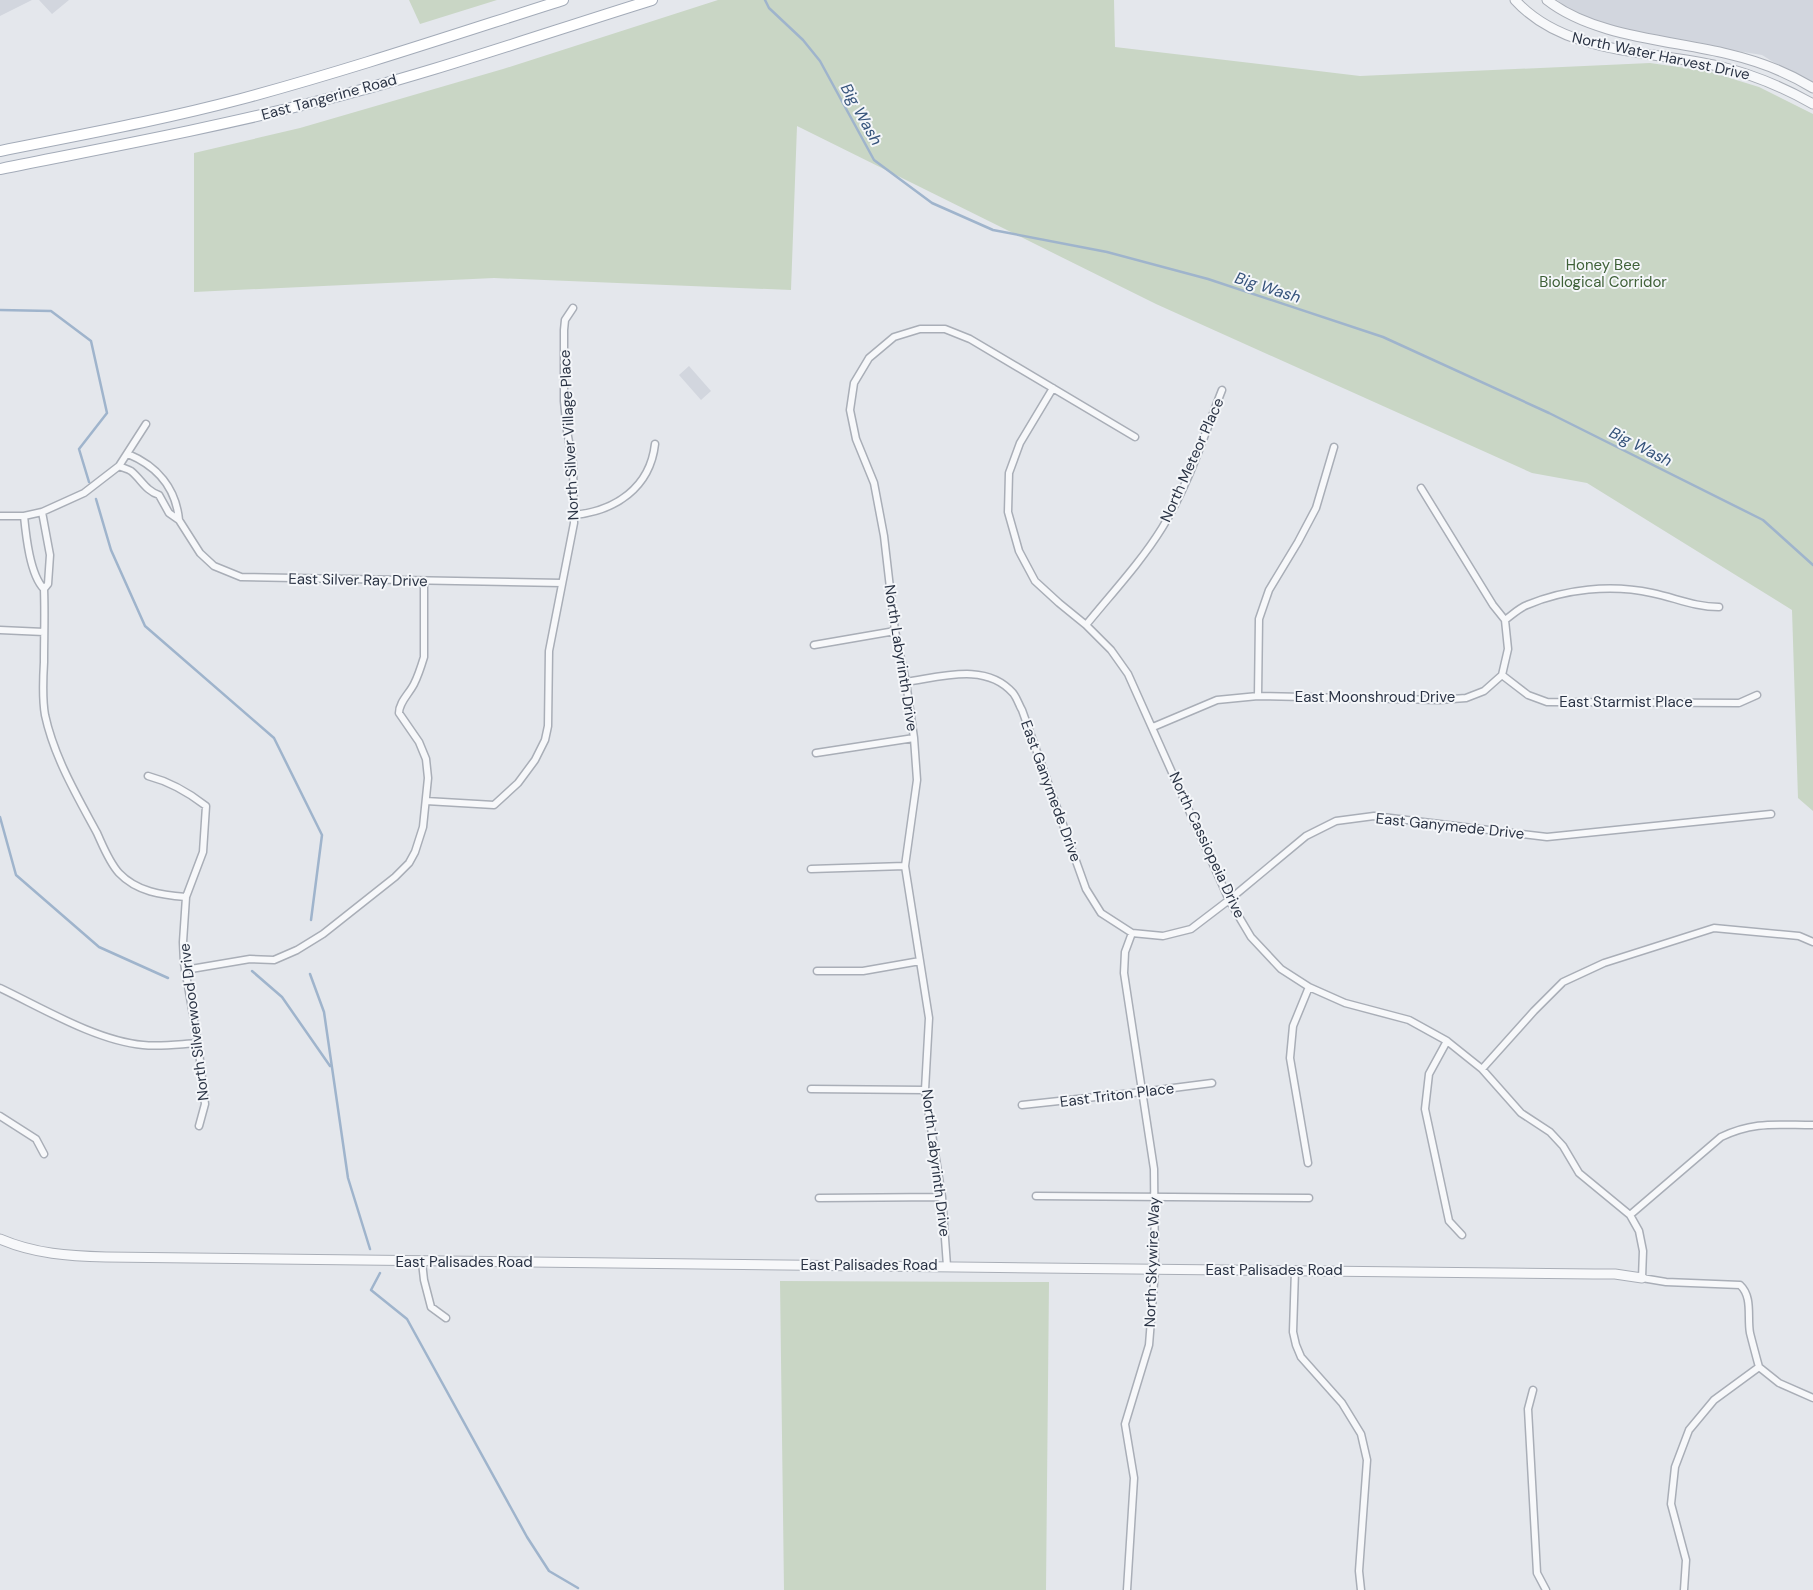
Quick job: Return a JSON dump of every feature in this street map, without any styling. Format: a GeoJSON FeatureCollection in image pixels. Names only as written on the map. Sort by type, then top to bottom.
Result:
{"type":"FeatureCollection","features":[{"type":"Feature","properties":{"kind":"main road","name":"East Tangerine Road"},"geometry":{"type":"LineString","coordinates":[[0,151],[239,100],[563,0]]}},
{"type":"Feature","properties":{"kind":"main road","name":"East Tangerine Road"},"geometry":{"type":"LineString","coordinates":[[0,169],[197,129],[359,91],[652,0]]}},
{"type":"Feature","properties":{"kind":"street","name":"North Water Harvest Drive"},"geometry":{"type":"LineString","coordinates":[[1515,0],[1529,14],[1549,28],[1577,39],[1716,65],[1741,72],[1780,87],[1813,104]]}},
{"type":"Feature","properties":{"kind":"street","name":"North Water Harvest Drive"},"geometry":{"type":"LineString","coordinates":[[1546,0],[1578,19],[1642,36],[1746,59],[1781,72],[1813,88]]}},
{"type":"Feature","properties":{"kind":"street","name":"North Silver Village Place"},"geometry":{"type":"LineString","coordinates":[[426,801],[494,805],[518,783],[535,760],[545,740],[548,726],[550,651],[572,538],[574,514],[573,463],[567,431],[564,392],[565,320],[573,308]]}},
{"type":"Feature","properties":{"kind":"street","name":"North Labyrinth Drive"},"geometry":{"type":"LineString","coordinates":[[947,1266],[942,1197],[925,1090],[930,1018],[904,866],[917,780],[914,738],[896,632],[884,536],[874,482],[856,439],[850,410],[854,382],[869,358],[894,337],[920,329],[945,329],[970,339],[1135,437]]}},
{"type":"Feature","properties":{"kind":"street","name":"North Cassiopeia Drive"},"geometry":{"type":"LineString","coordinates":[[1053,388],[1020,443],[1009,473],[1008,512],[1019,551],[1035,581],[1086,625],[1111,650],[1128,674],[1229,900],[1251,937],[1281,969],[1309,987],[1345,1003],[1409,1020],[1448,1041],[1482,1069],[1521,1113],[1550,1132],[1557,1139],[1579,1173],[1630,1215],[1638,1231],[1643,1251],[1642,1278]]}},
{"type":"Feature","properties":{"kind":"street","name":"North Meteor Place"},"geometry":{"type":"LineString","coordinates":[[1086,625],[1135,565],[1162,528],[1182,488],[1222,390]]}},
{"type":"Feature","properties":{"kind":"street"},"geometry":{"type":"LineString","coordinates":[[0,516],[24,516],[42,512],[84,494],[119,466],[146,424]]}},
{"type":"Feature","properties":{"kind":"street"},"geometry":{"type":"LineString","coordinates":[[574,514],[592,513],[610,507],[626,496],[638,485],[650,467],[654,458],[655,444]]}},
{"type":"Feature","properties":{"kind":"street"},"geometry":{"type":"LineString","coordinates":[[1258,696],[1259,619],[1268,590],[1298,542],[1316,508],[1334,447]]}},
{"type":"Feature","properties":{"kind":"street","name":"East Silver Ray Drive"},"geometry":{"type":"LineString","coordinates":[[128,454],[140,459],[165,480],[178,510],[179,520]]}},
{"type":"Feature","properties":{"kind":"street","name":"East Silver Ray Drive"},"geometry":{"type":"LineString","coordinates":[[119,466],[131,471],[153,494],[159,495],[169,513],[179,520],[200,553],[214,566],[241,577],[562,583]]}},
{"type":"Feature","properties":{"kind":"street"},"geometry":{"type":"LineString","coordinates":[[1421,488],[1505,620],[1508,649],[1502,675]]}},
{"type":"Feature","properties":{"kind":"street"},"geometry":{"type":"LineString","coordinates":[[42,512],[50,555],[48,584],[44,589],[43,688],[45,714],[54,746],[103,846],[120,873],[148,891],[162,895],[186,897]]}},
{"type":"Feature","properties":{"kind":"street"},"geometry":{"type":"LineString","coordinates":[[24,516],[29,555],[38,584],[44,589]]}},
{"type":"Feature","properties":{"kind":"street"},"geometry":{"type":"LineString","coordinates":[[185,970],[250,959],[274,960],[297,950],[323,934],[395,877],[409,863],[421,839],[428,778],[426,759],[419,742],[399,713],[399,708],[417,676],[424,658],[424,581]]}},
{"type":"Feature","properties":{"kind":"street"},"geometry":{"type":"LineString","coordinates":[[1505,620],[1525,606],[1548,597],[1584,590],[1623,589],[1651,593],[1702,607],[1719,607]]}},
{"type":"Feature","properties":{"kind":"street"},"geometry":{"type":"LineString","coordinates":[[0,630],[44,632]]}},
{"type":"Feature","properties":{"kind":"street"},"geometry":{"type":"LineString","coordinates":[[814,645],[896,632]]}},
{"type":"Feature","properties":{"kind":"street","name":"East Ganymede Drive"},"geometry":{"type":"LineString","coordinates":[[906,682],[957,674],[979,674],[999,682],[1013,694],[1022,710],[1086,889],[1100,913],[1132,933],[1163,936],[1190,929],[1229,900],[1306,836],[1336,821],[1374,816],[1547,837],[1771,814]]}},
{"type":"Feature","properties":{"kind":"street","name":"East Moonshroud Drive"},"geometry":{"type":"LineString","coordinates":[[1153,727],[1217,700],[1258,696],[1439,700],[1466,698],[1484,691],[1502,675]]}},
{"type":"Feature","properties":{"kind":"street","name":"East Starmist Place"},"geometry":{"type":"LineString","coordinates":[[1502,675],[1528,695],[1547,702],[1739,703],[1757,694]]}},
{"type":"Feature","properties":{"kind":"street"},"geometry":{"type":"LineString","coordinates":[[816,753],[914,738]]}},
{"type":"Feature","properties":{"kind":"street","name":"North Silverwood Drive"},"geometry":{"type":"LineString","coordinates":[[148,776],[167,780],[189,792],[206,806],[203,852],[186,897],[183,942],[185,970],[198,1043],[205,1104],[199,1126]]}},
{"type":"Feature","properties":{"kind":"street"},"geometry":{"type":"LineString","coordinates":[[811,869],[904,866]]}},
{"type":"Feature","properties":{"kind":"street"},"geometry":{"type":"LineString","coordinates":[[1482,1069],[1563,982],[1604,963],[1714,928],[1799,936],[1813,942]]}},
{"type":"Feature","properties":{"kind":"street","name":"North Skywire Way"},"geometry":{"type":"LineString","coordinates":[[1127,1590],[1134,1478],[1126,1424],[1149,1345],[1155,1270],[1154,1169],[1124,973],[1125,952],[1132,933]]}},
{"type":"Feature","properties":{"kind":"street"},"geometry":{"type":"LineString","coordinates":[[817,971],[863,971],[920,961]]}},
{"type":"Feature","properties":{"kind":"street"},"geometry":{"type":"LineString","coordinates":[[1308,1163],[1290,1058],[1293,1026],[1309,987]]}},
{"type":"Feature","properties":{"kind":"street"},"geometry":{"type":"LineString","coordinates":[[0,988],[95,1033],[120,1042],[145,1046],[198,1043]]}},
{"type":"Feature","properties":{"kind":"street"},"geometry":{"type":"LineString","coordinates":[[1448,1041],[1429,1074],[1425,1109],[1449,1221],[1462,1235]]}},
{"type":"Feature","properties":{"kind":"street","name":"East Triton Place"},"geometry":{"type":"LineString","coordinates":[[1022,1105],[1212,1083]]}},
{"type":"Feature","properties":{"kind":"street"},"geometry":{"type":"LineString","coordinates":[[811,1089],[925,1090]]}},
{"type":"Feature","properties":{"kind":"street"},"geometry":{"type":"LineString","coordinates":[[0,1116],[36,1139],[44,1154]]}},
{"type":"Feature","properties":{"kind":"street"},"geometry":{"type":"LineString","coordinates":[[1630,1215],[1721,1137],[1738,1129],[1758,1124],[1813,1125]]}},
{"type":"Feature","properties":{"kind":"street"},"geometry":{"type":"LineString","coordinates":[[1036,1196],[1309,1198]]}},
{"type":"Feature","properties":{"kind":"street"},"geometry":{"type":"LineString","coordinates":[[819,1198],[942,1197]]}},
{"type":"Feature","properties":{"kind":"street","name":"East Palisades Road"},"geometry":{"type":"LineString","coordinates":[[0,1240],[40,1252],[75,1256],[422,1262],[1615,1274],[1666,1282],[1740,1285],[1745,1289],[1748,1297],[1750,1332],[1760,1367]]}},
{"type":"Feature","properties":{"kind":"street"},"geometry":{"type":"LineString","coordinates":[[422,1262],[424,1280],[432,1307],[446,1318]]}},
{"type":"Feature","properties":{"kind":"street"},"geometry":{"type":"LineString","coordinates":[[1295,1270],[1293,1332],[1296,1345],[1301,1357],[1342,1403],[1361,1434],[1367,1460],[1360,1571],[1361,1590]]}},
{"type":"Feature","properties":{"kind":"street"},"geometry":{"type":"LineString","coordinates":[[1684,1590],[1686,1560],[1671,1504],[1675,1467],[1689,1430],[1714,1400],[1760,1367],[1779,1384],[1813,1398]]}},
{"type":"Feature","properties":{"kind":"street"},"geometry":{"type":"LineString","coordinates":[[1533,1390],[1528,1409],[1537,1573],[1546,1590]]}},
{"type":"Feature","properties":{"kind":"shaded area"},"geometry":{"type":"Polygon","coordinates":[[[0,0],[32,0],[0,16],[0,0]]]}},
{"type":"Feature","properties":{"kind":"shaded area"},"geometry":{"type":"Polygon","coordinates":[[[39,0],[69,0],[52,14],[39,0]]]}},
{"type":"Feature","properties":{"kind":"shaded area"},"geometry":{"type":"Polygon","coordinates":[[[1557,0],[1813,0],[1813,87],[1762,55],[1655,38],[1575,14],[1557,0]]]}},
{"type":"Feature","properties":{"kind":"shaded area"},"geometry":{"type":"Polygon","coordinates":[[[689,366],[711,391],[701,400],[679,375],[689,366]]]}},
{"type":"Feature","properties":{"kind":"green space"},"geometry":{"type":"Polygon","coordinates":[[[409,0],[497,0],[420,24],[409,0]]]}},
{"type":"Feature","properties":{"kind":"green space","name":"Honey Bee Biological Corridor"},"geometry":{"type":"Polygon","coordinates":[[[718,0],[1114,0],[1115,47],[1360,76],[1650,63],[1707,71],[1759,87],[1813,114],[1813,811],[1798,798],[1792,610],[1587,483],[1532,473],[1156,304],[797,126],[791,290],[494,278],[194,292],[194,153],[300,128],[503,69],[718,0]]]}},
{"type":"Feature","properties":{"kind":"green space"},"geometry":{"type":"Polygon","coordinates":[[[780,1281],[1049,1282],[1046,1590],[784,1590],[780,1281]]]}},
{"type":"Feature","properties":{"kind":"waterway","name":"Big Wash"},"geometry":{"type":"LineString","coordinates":[[765,0],[769,8],[803,40],[820,61],[874,160],[932,203],[993,230],[1107,252],[1208,279],[1383,337],[1549,413],[1763,520],[1813,565]]}},
{"type":"Feature","properties":{"kind":"waterway"},"geometry":{"type":"LineString","coordinates":[[0,310],[51,311],[91,341],[107,413],[79,449],[89,482]]}},
{"type":"Feature","properties":{"kind":"waterway"},"geometry":{"type":"LineString","coordinates":[[96,499],[111,550],[145,626],[274,738],[322,835],[311,920]]}},
{"type":"Feature","properties":{"kind":"waterway"},"geometry":{"type":"LineString","coordinates":[[0,817],[16,875],[99,947],[168,978]]}},
{"type":"Feature","properties":{"kind":"waterway"},"geometry":{"type":"LineString","coordinates":[[252,971],[282,997],[330,1066]]}},
{"type":"Feature","properties":{"kind":"waterway"},"geometry":{"type":"LineString","coordinates":[[310,974],[324,1012],[348,1178],[370,1249]]}},
{"type":"Feature","properties":{"kind":"waterway"},"geometry":{"type":"LineString","coordinates":[[380,1273],[371,1290],[407,1319],[527,1537],[549,1571],[578,1588]]}}]}
